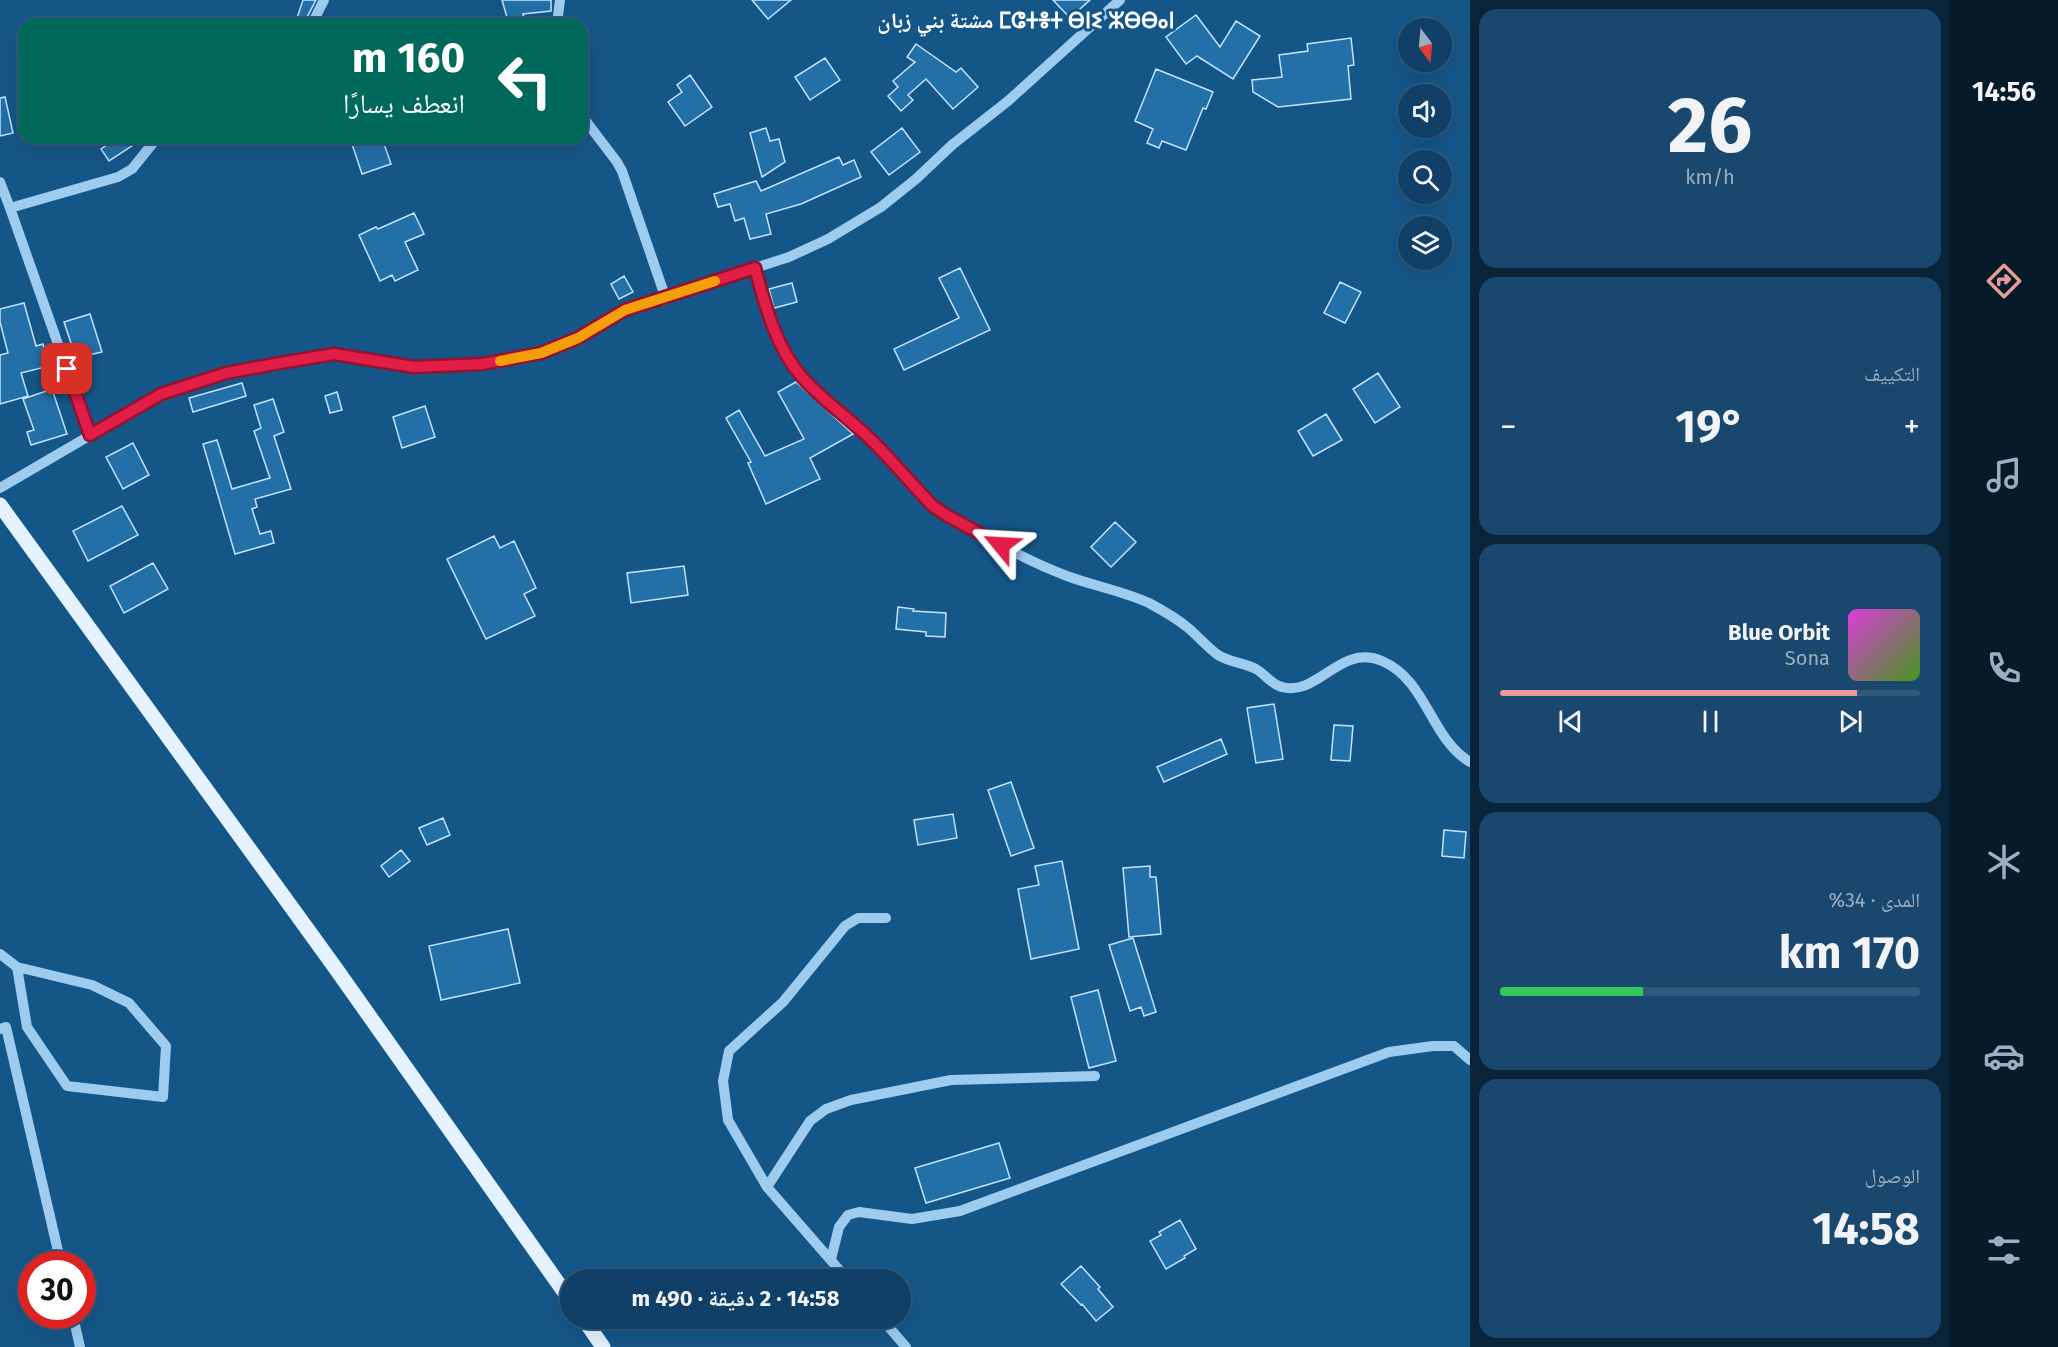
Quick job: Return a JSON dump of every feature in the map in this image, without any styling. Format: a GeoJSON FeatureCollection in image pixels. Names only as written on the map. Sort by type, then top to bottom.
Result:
{"type":"FeatureCollection","features":[{"type":"Feature","properties":{"kind":"main road"},"geometry":{"type":"LineString","coordinates":[[0,505],[334,966],[560,1286]]}},
{"type":"Feature","properties":{"kind":"main road"},"geometry":{"type":"LineString","coordinates":[[591,1329],[603,1347]]}},
{"type":"Feature","properties":{"kind":"street"},"geometry":{"type":"LineString","coordinates":[[315,18],[324,0]]}},
{"type":"Feature","properties":{"kind":"street"},"geometry":{"type":"LineString","coordinates":[[558,18],[560,0]]}},
{"type":"Feature","properties":{"kind":"street"},"geometry":{"type":"LineString","coordinates":[[0,488],[161,394],[226,373],[334,354],[414,367],[482,364],[541,353],[578,338],[625,310],[789,257],[828,239],[881,207],[916,179],[952,145],[1008,101],[1120,0]]}},
{"type":"Feature","properties":{"kind":"street"},"geometry":{"type":"LineString","coordinates":[[588,124],[622,171],[665,296]]}},
{"type":"Feature","properties":{"kind":"street"},"geometry":{"type":"LineString","coordinates":[[10,208],[118,177],[132,169],[152,144]]}},
{"type":"Feature","properties":{"kind":"street"},"geometry":{"type":"LineString","coordinates":[[0,182],[90,435]]}},
{"type":"Feature","properties":{"kind":"street"},"geometry":{"type":"LineString","coordinates":[[755,268],[763,298],[785,354],[801,376],[866,434],[912,485],[933,506],[946,515],[1066,576],[1150,604],[1189,628],[1221,657],[1258,670],[1283,688],[1302,686],[1353,658],[1364,656],[1383,661],[1402,673],[1410,682],[1445,738],[1455,751],[1470,762]]}},
{"type":"Feature","properties":{"kind":"street"},"geometry":{"type":"LineString","coordinates":[[839,1269],[767,1187],[728,1120],[723,1081],[729,1051],[783,1002],[845,926],[858,918],[886,918]]}},
{"type":"Feature","properties":{"kind":"street"},"geometry":{"type":"LineString","coordinates":[[0,954],[17,967],[92,985],[129,1003],[166,1046],[163,1097],[67,1086],[27,1027],[17,967]]}},
{"type":"Feature","properties":{"kind":"street"},"geometry":{"type":"LineString","coordinates":[[0,1029],[6,1028],[58,1251]]}},
{"type":"Feature","properties":{"kind":"street"},"geometry":{"type":"LineString","coordinates":[[831,1259],[839,1227],[848,1215],[859,1212],[912,1219],[960,1210],[1389,1052],[1433,1046],[1454,1046],[1470,1060]]}},
{"type":"Feature","properties":{"kind":"street"},"geometry":{"type":"LineString","coordinates":[[767,1187],[810,1121],[826,1109],[851,1100],[951,1080],[1095,1076]]}},
{"type":"Feature","properties":{"kind":"street"},"geometry":{"type":"LineString","coordinates":[[76,1329],[80,1347]]}},
{"type":"Feature","properties":{"kind":"street"},"geometry":{"type":"LineString","coordinates":[[890,1329],[906,1347]]}},
{"type":"Feature","properties":{"kind":"building"},"geometry":{"type":"Polygon","coordinates":[[[303,0],[316,0],[307,18],[297,18],[303,0]]]}},
{"type":"Feature","properties":{"kind":"building"},"geometry":{"type":"Polygon","coordinates":[[[502,0],[551,0],[551,11],[523,14],[524,17],[520,18],[507,18],[502,0]]]}},
{"type":"Feature","properties":{"kind":"building"},"geometry":{"type":"Polygon","coordinates":[[[752,0],[791,0],[768,19],[752,0]]]}},
{"type":"Feature","properties":{"kind":"building"},"geometry":{"type":"Polygon","coordinates":[[[1053,0],[1090,0],[1070,18],[1053,0]]]}},
{"type":"Feature","properties":{"kind":"building"},"geometry":{"type":"Polygon","coordinates":[[[1196,15],[1220,47],[1236,21],[1260,36],[1233,79],[1197,56],[1186,64],[1166,37],[1196,15]]]}},
{"type":"Feature","properties":{"kind":"building"},"geometry":{"type":"Polygon","coordinates":[[[1351,38],[1354,65],[1348,66],[1351,99],[1278,107],[1253,92],[1252,80],[1282,77],[1279,55],[1308,51],[1307,44],[1351,38]]]}},
{"type":"Feature","properties":{"kind":"building"},"geometry":{"type":"Polygon","coordinates":[[[916,44],[956,72],[961,68],[978,87],[953,109],[926,79],[908,95],[913,100],[901,111],[888,96],[898,87],[893,81],[915,62],[907,57],[916,44]]]}},
{"type":"Feature","properties":{"kind":"building"},"geometry":{"type":"Polygon","coordinates":[[[825,58],[840,80],[810,100],[795,77],[825,58]]]}},
{"type":"Feature","properties":{"kind":"building"},"geometry":{"type":"Polygon","coordinates":[[[1156,69],[1213,92],[1206,109],[1203,108],[1186,150],[1162,141],[1159,148],[1147,143],[1153,129],[1135,121],[1156,69]]]}},
{"type":"Feature","properties":{"kind":"building"},"geometry":{"type":"Polygon","coordinates":[[[690,75],[712,107],[685,126],[668,102],[682,92],[677,85],[690,75]]]}},
{"type":"Feature","properties":{"kind":"building"},"geometry":{"type":"Polygon","coordinates":[[[5,97],[13,133],[0,136],[0,98],[5,97]]]}},
{"type":"Feature","properties":{"kind":"building"},"geometry":{"type":"Polygon","coordinates":[[[766,128],[770,141],[779,139],[785,162],[762,177],[750,133],[766,128]]]}},
{"type":"Feature","properties":{"kind":"building"},"geometry":{"type":"Polygon","coordinates":[[[902,128],[920,152],[889,175],[871,152],[902,128]]]}},
{"type":"Feature","properties":{"kind":"building"},"geometry":{"type":"Polygon","coordinates":[[[108,144],[135,144],[109,161],[101,149],[108,144]]]}},
{"type":"Feature","properties":{"kind":"building"},"geometry":{"type":"Polygon","coordinates":[[[352,144],[384,144],[391,164],[362,174],[352,144]]]}},
{"type":"Feature","properties":{"kind":"building"},"geometry":{"type":"Polygon","coordinates":[[[839,157],[843,165],[854,160],[861,177],[801,204],[766,214],[771,234],[750,239],[744,218],[735,221],[730,204],[718,207],[714,194],[756,181],[761,191],[839,157]]]}},
{"type":"Feature","properties":{"kind":"building"},"geometry":{"type":"Polygon","coordinates":[[[414,213],[424,234],[405,242],[418,270],[395,281],[392,275],[380,281],[359,235],[414,213]]]}},
{"type":"Feature","properties":{"kind":"building"},"geometry":{"type":"Polygon","coordinates":[[[960,268],[990,330],[904,370],[894,349],[959,318],[939,278],[960,268]]]}},
{"type":"Feature","properties":{"kind":"building"},"geometry":{"type":"Polygon","coordinates":[[[624,276],[633,292],[619,299],[611,284],[624,276]]]}},
{"type":"Feature","properties":{"kind":"building"},"geometry":{"type":"Polygon","coordinates":[[[1340,282],[1361,292],[1345,323],[1324,313],[1340,282]]]}},
{"type":"Feature","properties":{"kind":"building"},"geometry":{"type":"Polygon","coordinates":[[[792,283],[797,302],[774,308],[769,289],[792,283]]]}},
{"type":"Feature","properties":{"kind":"building"},"geometry":{"type":"Polygon","coordinates":[[[24,303],[36,346],[43,344],[49,366],[21,373],[28,396],[0,404],[0,355],[8,353],[0,322],[0,309],[24,303]]]}},
{"type":"Feature","properties":{"kind":"building"},"geometry":{"type":"Polygon","coordinates":[[[90,314],[102,352],[76,358],[64,322],[90,314]]]}},
{"type":"Feature","properties":{"kind":"building"},"geometry":{"type":"Polygon","coordinates":[[[1378,373],[1400,407],[1375,423],[1353,389],[1378,373]]]}},
{"type":"Feature","properties":{"kind":"building"},"geometry":{"type":"Polygon","coordinates":[[[796,382],[853,434],[810,458],[820,479],[766,504],[748,463],[751,462],[726,418],[739,410],[765,456],[804,439],[778,392],[796,382]]]}},
{"type":"Feature","properties":{"kind":"building"},"geometry":{"type":"Polygon","coordinates":[[[242,383],[246,396],[193,412],[189,398],[242,383]]]}},
{"type":"Feature","properties":{"kind":"building"},"geometry":{"type":"Polygon","coordinates":[[[52,389],[67,434],[31,445],[27,432],[34,430],[23,399],[52,389]]]}},
{"type":"Feature","properties":{"kind":"building"},"geometry":{"type":"Polygon","coordinates":[[[337,392],[342,410],[330,413],[325,396],[337,392]]]}},
{"type":"Feature","properties":{"kind":"building"},"geometry":{"type":"Polygon","coordinates":[[[273,399],[284,432],[274,436],[291,489],[255,499],[257,507],[252,509],[260,534],[271,531],[274,543],[235,554],[203,444],[217,440],[232,489],[270,478],[254,431],[261,428],[254,405],[273,399]]]}},
{"type":"Feature","properties":{"kind":"building"},"geometry":{"type":"Polygon","coordinates":[[[425,406],[435,437],[402,448],[393,417],[425,406]]]}},
{"type":"Feature","properties":{"kind":"building"},"geometry":{"type":"Polygon","coordinates":[[[1326,414],[1342,440],[1313,456],[1298,431],[1326,414]]]}},
{"type":"Feature","properties":{"kind":"building"},"geometry":{"type":"Polygon","coordinates":[[[133,443],[149,475],[123,489],[106,457],[133,443]]]}},
{"type":"Feature","properties":{"kind":"building"},"geometry":{"type":"Polygon","coordinates":[[[122,506],[138,535],[88,561],[73,531],[122,506]]]}},
{"type":"Feature","properties":{"kind":"building"},"geometry":{"type":"Polygon","coordinates":[[[1115,522],[1136,542],[1111,567],[1091,547],[1115,522]]]}},
{"type":"Feature","properties":{"kind":"building"},"geometry":{"type":"Polygon","coordinates":[[[494,536],[500,548],[514,541],[536,588],[524,594],[535,616],[486,639],[447,559],[494,536]]]}},
{"type":"Feature","properties":{"kind":"building"},"geometry":{"type":"Polygon","coordinates":[[[153,563],[168,589],[124,613],[110,586],[153,563]]]}},
{"type":"Feature","properties":{"kind":"building"},"geometry":{"type":"Polygon","coordinates":[[[684,566],[688,595],[631,603],[627,573],[684,566]]]}},
{"type":"Feature","properties":{"kind":"building"},"geometry":{"type":"Polygon","coordinates":[[[898,607],[914,609],[913,611],[946,613],[945,637],[926,636],[926,632],[896,629],[898,607]]]}},
{"type":"Feature","properties":{"kind":"building"},"geometry":{"type":"Polygon","coordinates":[[[1274,704],[1283,759],[1256,763],[1247,708],[1274,704]]]}},
{"type":"Feature","properties":{"kind":"building"},"geometry":{"type":"Polygon","coordinates":[[[1334,725],[1353,726],[1350,761],[1331,760],[1334,725]]]}},
{"type":"Feature","properties":{"kind":"building"},"geometry":{"type":"Polygon","coordinates":[[[1221,739],[1227,754],[1164,782],[1157,767],[1221,739]]]}},
{"type":"Feature","properties":{"kind":"building"},"geometry":{"type":"Polygon","coordinates":[[[1011,782],[1034,848],[1011,856],[988,790],[1011,782]]]}},
{"type":"Feature","properties":{"kind":"building"},"geometry":{"type":"Polygon","coordinates":[[[953,814],[957,838],[918,845],[914,820],[953,814]]]}},
{"type":"Feature","properties":{"kind":"building"},"geometry":{"type":"Polygon","coordinates":[[[443,818],[450,835],[427,845],[419,828],[443,818]]]}},
{"type":"Feature","properties":{"kind":"building"},"geometry":{"type":"Polygon","coordinates":[[[1444,830],[1466,832],[1464,858],[1442,856],[1444,830]]]}},
{"type":"Feature","properties":{"kind":"building"},"geometry":{"type":"Polygon","coordinates":[[[401,850],[410,861],[389,877],[381,866],[401,850]]]}},
{"type":"Feature","properties":{"kind":"building"},"geometry":{"type":"Polygon","coordinates":[[[1062,861],[1079,949],[1031,959],[1018,889],[1039,885],[1035,866],[1062,861]]]}},
{"type":"Feature","properties":{"kind":"building"},"geometry":{"type":"Polygon","coordinates":[[[1150,866],[1150,877],[1156,877],[1161,934],[1129,937],[1123,868],[1150,866]]]}},
{"type":"Feature","properties":{"kind":"building"},"geometry":{"type":"Polygon","coordinates":[[[508,929],[520,983],[441,1000],[429,946],[508,929]]]}},
{"type":"Feature","properties":{"kind":"building"},"geometry":{"type":"Polygon","coordinates":[[[1133,938],[1156,1012],[1144,1016],[1141,1007],[1130,1011],[1109,945],[1133,938]]]}},
{"type":"Feature","properties":{"kind":"building"},"geometry":{"type":"Polygon","coordinates":[[[1098,990],[1116,1061],[1089,1068],[1071,997],[1098,990]]]}},
{"type":"Feature","properties":{"kind":"building"},"geometry":{"type":"Polygon","coordinates":[[[999,1143],[1010,1178],[926,1203],[915,1168],[999,1143]]]}},
{"type":"Feature","properties":{"kind":"building"},"geometry":{"type":"Polygon","coordinates":[[[1180,1220],[1196,1249],[1166,1269],[1150,1241],[1161,1235],[1159,1232],[1180,1220]]]}},
{"type":"Feature","properties":{"kind":"building"},"geometry":{"type":"Polygon","coordinates":[[[1081,1266],[1100,1287],[1098,1289],[1113,1307],[1096,1321],[1061,1284],[1081,1266]]]}},
{"type":"Feature","properties":{"kind":"slow traffic"},"geometry":{"type":"LineString","coordinates":[[500,361],[541,353],[578,338],[625,310],[715,281]]}},
{"type":"Feature","properties":{"kind":"district","name":"مشتة بني زبان ⵎⵛⵜⴻⵜ ⴱⵏⵉ ⵣⴱⴱⴰⵏ"},"geometry":{"type":"Point","coordinates":[1026,20]}},
{"type":"Feature","properties":{"kind":"route"},"geometry":{"type":"LineString","coordinates":[[67,369],[90,435],[161,394],[226,373],[280,363],[334,354],[414,367],[482,364],[541,353],[578,338],[625,310],[755,268],[763,298],[785,354],[801,376],[843,416],[866,434],[933,506],[1001,545]]}}]}
